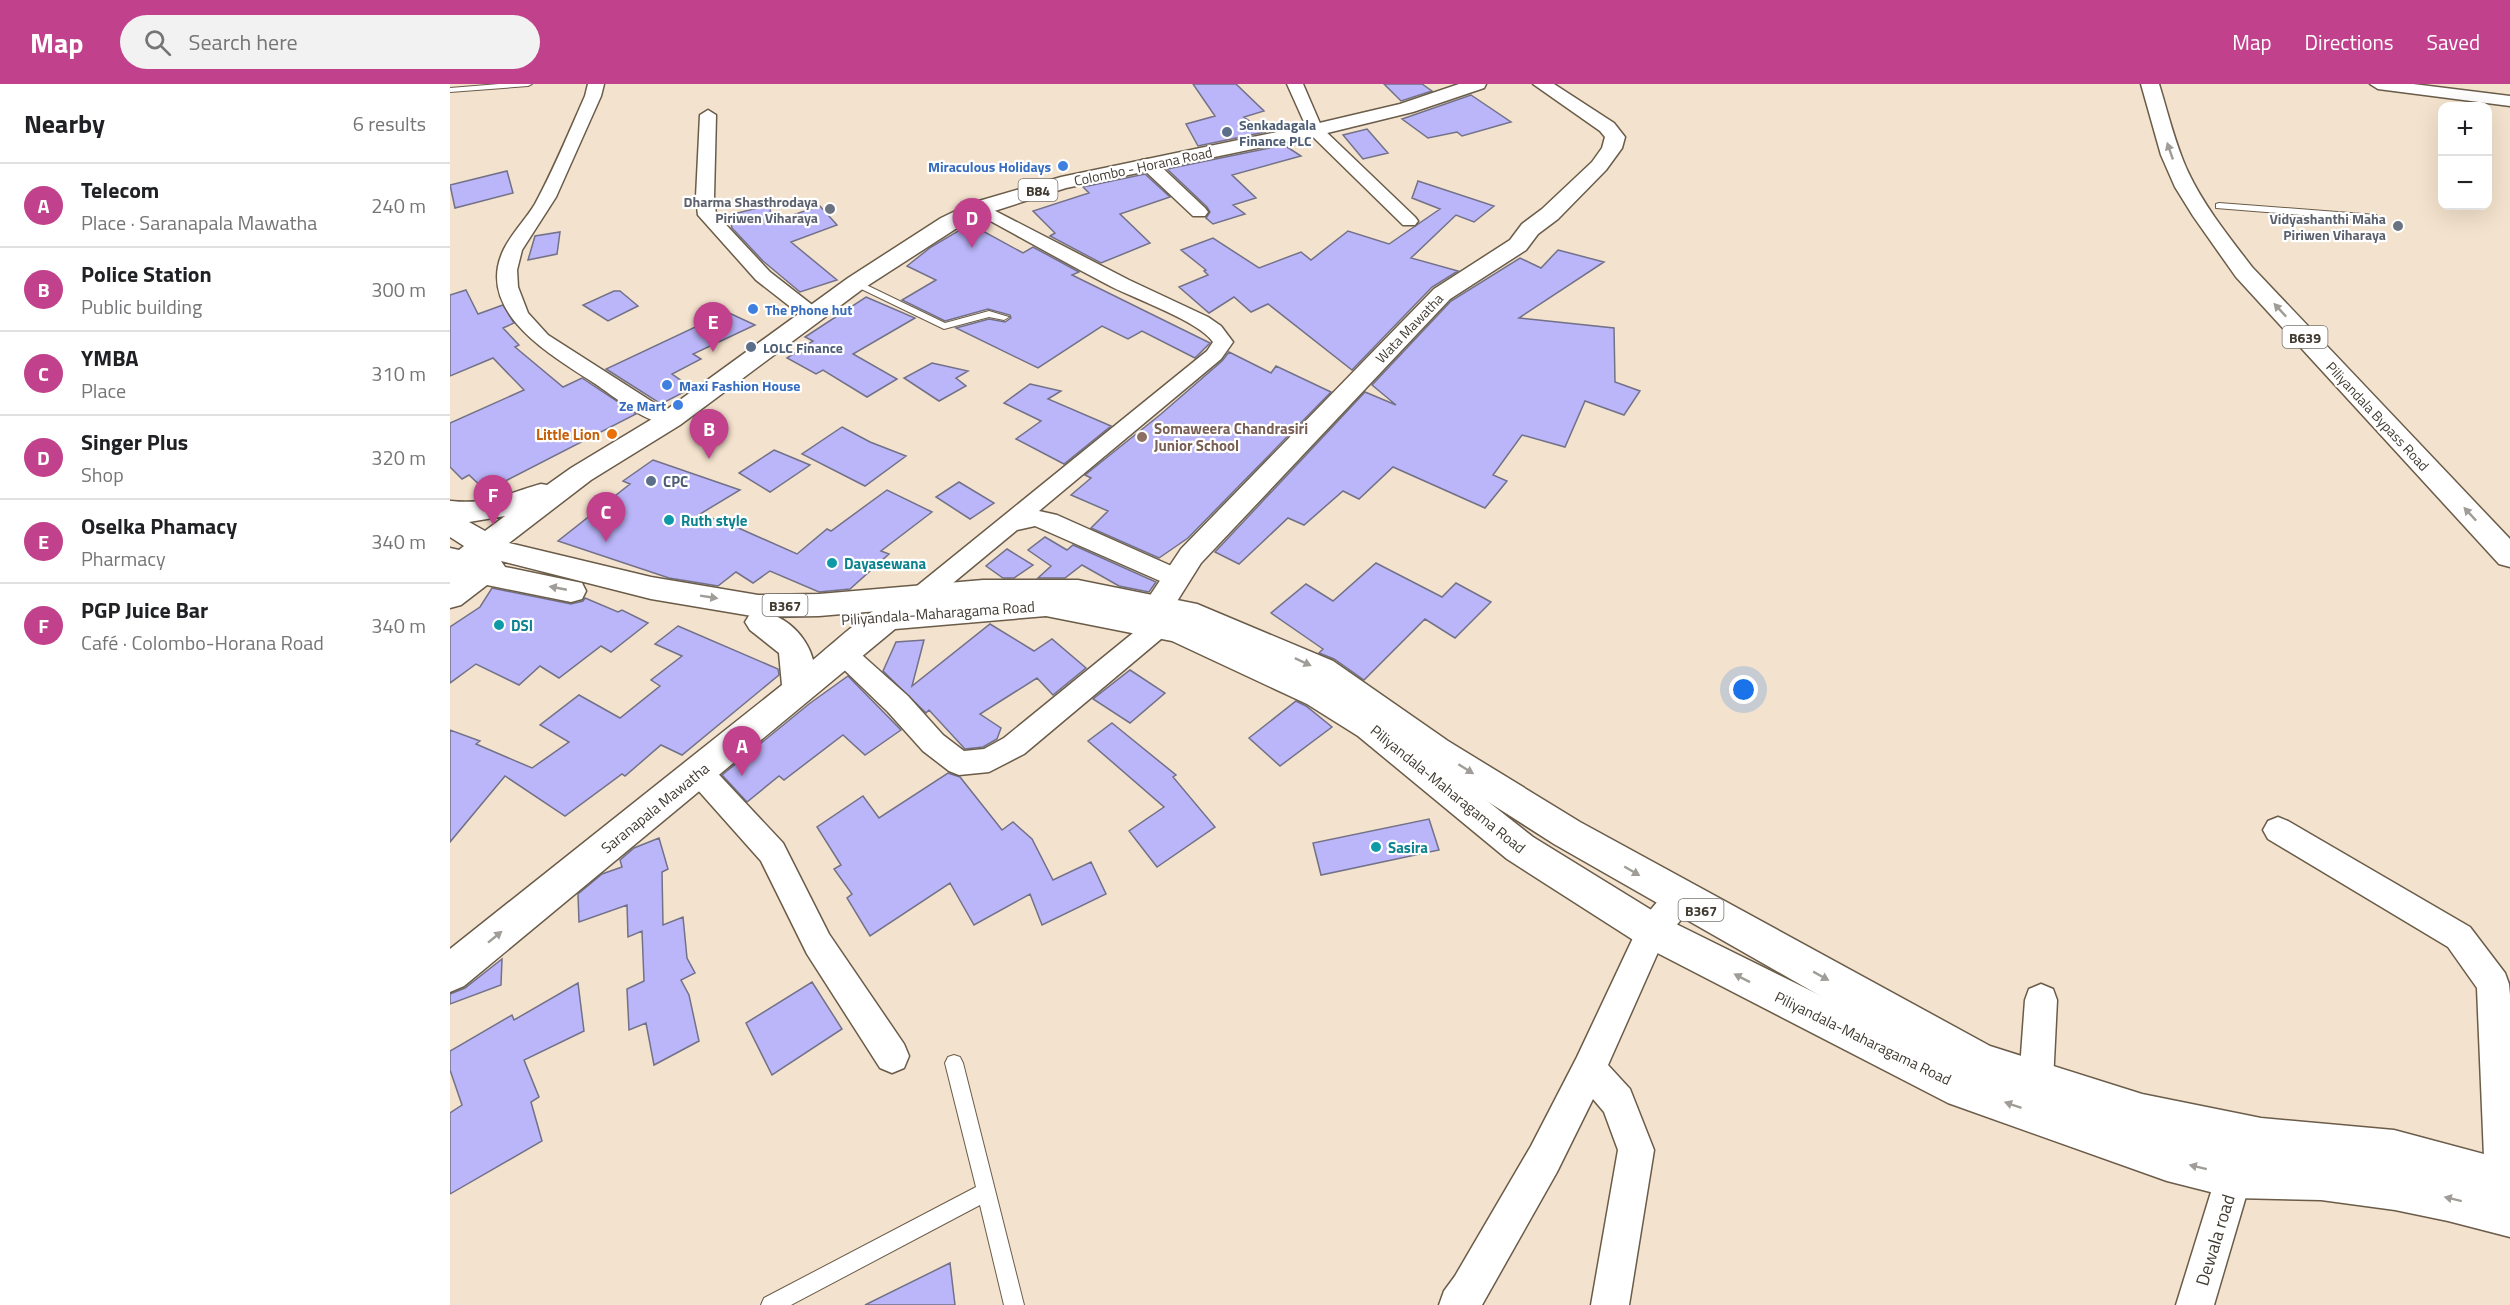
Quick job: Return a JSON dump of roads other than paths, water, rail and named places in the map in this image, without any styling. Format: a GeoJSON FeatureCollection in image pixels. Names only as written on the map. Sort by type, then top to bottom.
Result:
{"type":"FeatureCollection","features":[{"type":"Feature","properties":{"kind":"main road","name":"Colombo - Horana Road"},"geometry":{"type":"LineString","coordinates":[[664,424],[856,283],[949,223],[980,208],[1061,183],[1315,130],[1406,108],[1477,84]]}},
{"type":"Feature","properties":{"kind":"main road","name":"Wata Mawatha"},"geometry":{"type":"LineString","coordinates":[[1164,604],[1191,556],[1442,294],[1518,245],[1530,230],[1599,166],[1612,148],[1615,137],[1606,127],[1542,84]]}},
{"type":"Feature","properties":{"kind":"main road","name":"Piliyandala Bypass Road"},"geometry":{"type":"LineString","coordinates":[[2150,84],[2172,156],[2181,177],[2207,223],[2244,272],[2510,557]]}},
{"type":"Feature","properties":{"kind":"main road","name":"Piliyandala Bypass Road"},"geometry":{"type":"LineString","coordinates":[[2171,84],[2194,158],[2219,206],[2265,268],[2510,524]]}},
{"type":"Feature","properties":{"kind":"main road","name":"B84"},"geometry":{"type":"LineString","coordinates":[[450,597],[473,561],[581,474],[664,424]]}},
{"type":"Feature","properties":{"kind":"main road","name":"B84"},"geometry":{"type":"LineString","coordinates":[[473,561],[635,452],[664,424]]}},
{"type":"Feature","properties":{"kind":"main road"},"geometry":{"type":"LineString","coordinates":[[450,511],[464,513],[496,509],[529,499],[581,474]]}},
{"type":"Feature","properties":{"kind":"main road"},"geometry":{"type":"LineString","coordinates":[[450,523],[473,561]]}},
{"type":"Feature","properties":{"kind":"main road","name":"Piliyandala-Maharagama Road"},"geometry":{"type":"LineString","coordinates":[[473,561],[636,606],[722,621],[887,618],[1046,605],[1164,604]]}},
{"type":"Feature","properties":{"kind":"main road","name":"Piliyandala-Maharagama Road"},"geometry":{"type":"LineString","coordinates":[[473,561],[758,606],[819,605],[983,591],[1078,591],[1164,604],[1266,644],[1322,670],[1436,751],[1567,833],[1981,1064],[2142,1116],[2261,1140],[2394,1152],[2508,1192]]}},
{"type":"Feature","properties":{"kind":"main road","name":"Saranapala Mawatha"},"geometry":{"type":"LineString","coordinates":[[450,973],[887,618],[921,596]]}},
{"type":"Feature","properties":{"kind":"main road","name":"Piliyandala-Maharagama Road"},"geometry":{"type":"LineString","coordinates":[[1164,604],[1179,631],[1319,695],[1345,711],[1429,772],[1520,848],[1652,932],[1963,1088],[2167,1159],[2234,1176],[2321,1178],[2385,1186],[2448,1198],[2508,1192]]}},
{"type":"Feature","properties":{"kind":"main road"},"geometry":{"type":"LineString","coordinates":[[761,622],[778,632],[792,645],[800,660],[798,691]]}},
{"type":"Feature","properties":{"kind":"street"},"geometry":{"type":"LineString","coordinates":[[596,84],[593,96],[547,197],[513,250],[508,270],[508,288],[519,315],[541,339],[654,413],[664,424]]}},
{"type":"Feature","properties":{"kind":"street"},"geometry":{"type":"LineString","coordinates":[[1295,84],[1315,130],[1409,221]]}},
{"type":"Feature","properties":{"kind":"street"},"geometry":{"type":"LineString","coordinates":[[2378,84],[2510,101]]}},
{"type":"Feature","properties":{"kind":"street"},"geometry":{"type":"LineString","coordinates":[[708,115],[705,197],[707,215],[763,276],[813,315]]}},
{"type":"Feature","properties":{"kind":"street"},"geometry":{"type":"LineString","coordinates":[[1148,164],[1199,212]]}},
{"type":"Feature","properties":{"kind":"street"},"geometry":{"type":"LineString","coordinates":[[921,596],[1214,355],[1223,342],[1219,332],[1121,285],[980,208]]}},
{"type":"Feature","properties":{"kind":"street"},"geometry":{"type":"LineString","coordinates":[[844,654],[898,704],[933,743],[959,763],[989,760],[1014,746],[1164,604],[1049,521],[1035,519],[1010,523]]}},
{"type":"Feature","properties":{"kind":"street"},"geometry":{"type":"LineString","coordinates":[[699,772],[772,852],[818,944],[892,1056]]}},
{"type":"Feature","properties":{"kind":"street"},"geometry":{"type":"LineString","coordinates":[[2278,830],[2459,937],[2493,984],[2508,1192]]}},
{"type":"Feature","properties":{"kind":"street"},"geometry":{"type":"LineString","coordinates":[[1458,1305],[1469,1290],[1544,1159],[1589,1069],[1652,932],[1680,898]]}},
{"type":"Feature","properties":{"kind":"street"},"geometry":{"type":"LineString","coordinates":[[2036,1082],[2041,1000]]}},
{"type":"Feature","properties":{"kind":"street"},"geometry":{"type":"LineString","coordinates":[[1589,1069],[1618,1101],[1636,1150],[1610,1305]]}},
{"type":"Feature","properties":{"kind":"street"},"geometry":{"type":"LineString","coordinates":[[2226,1133],[2234,1176]]}},
{"type":"Feature","properties":{"kind":"street","name":"Dewala road"},"geometry":{"type":"LineString","coordinates":[[2195,1305],[2234,1176]]}},
{"type":"Feature","properties":{"kind":"lane"},"geometry":{"type":"LineString","coordinates":[[450,90],[528,84]]}},
{"type":"Feature","properties":{"kind":"lane"},"geometry":{"type":"LineString","coordinates":[[2219,206],[2376,219]]}},
{"type":"Feature","properties":{"kind":"lane"},"geometry":{"type":"LineString","coordinates":[[856,283],[944,326],[989,314],[1004,317]]}},
{"type":"Feature","properties":{"kind":"lane"},"geometry":{"type":"LineString","coordinates":[[954,1063],[1014,1305]]}},
{"type":"Feature","properties":{"kind":"lane"},"geometry":{"type":"LineString","coordinates":[[771,1305],[986,1192]]}},
{"type":"Feature","properties":{"kind":"place","name":"Senkadagala Finance PLC"},"geometry":{"type":"Point","coordinates":[1227,132]}},
{"type":"Feature","properties":{"kind":"place","name":"Miraculous Holidays"},"geometry":{"type":"Point","coordinates":[1063,166]}},
{"type":"Feature","properties":{"kind":"place","name":"Dharma Shasthrodaya Piriwen Viharaya"},"geometry":{"type":"Point","coordinates":[830,209]}},
{"type":"Feature","properties":{"kind":"place","name":"Vidyashanthi Maha Piriwen Viharaya"},"geometry":{"type":"Point","coordinates":[2398,226]}},
{"type":"Feature","properties":{"kind":"place","name":"Singer Plus"},"geometry":{"type":"Point","coordinates":[972,248]}},
{"type":"Feature","properties":{"kind":"place","name":"The Phone hut"},"geometry":{"type":"Point","coordinates":[753,309]}},
{"type":"Feature","properties":{"kind":"place","name":"LOLC Finance"},"geometry":{"type":"Point","coordinates":[751,347]}},
{"type":"Feature","properties":{"kind":"place","name":"Oselka Phamacy"},"geometry":{"type":"Point","coordinates":[713,352]}},
{"type":"Feature","properties":{"kind":"place","name":"Maxi Fashion House"},"geometry":{"type":"Point","coordinates":[667,385]}},
{"type":"Feature","properties":{"kind":"place","name":"Ze Mart"},"geometry":{"type":"Point","coordinates":[678,405]}},
{"type":"Feature","properties":{"kind":"place","name":"Little Lion"},"geometry":{"type":"Point","coordinates":[612,434]}},
{"type":"Feature","properties":{"kind":"place","name":"Somaweera Chandrasiri Junior School"},"geometry":{"type":"Point","coordinates":[1142,437]}},
{"type":"Feature","properties":{"kind":"place","name":"Police Station"},"geometry":{"type":"Point","coordinates":[709,459]}},
{"type":"Feature","properties":{"kind":"place","name":"CPC"},"geometry":{"type":"Point","coordinates":[651,481]}},
{"type":"Feature","properties":{"kind":"place","name":"Ruth style"},"geometry":{"type":"Point","coordinates":[669,520]}},
{"type":"Feature","properties":{"kind":"place","name":"PGP Juice Bar"},"geometry":{"type":"Point","coordinates":[493,525]}},
{"type":"Feature","properties":{"kind":"place","name":"YMBA"},"geometry":{"type":"Point","coordinates":[606,542]}},
{"type":"Feature","properties":{"kind":"place","name":"Dayasewana"},"geometry":{"type":"Point","coordinates":[832,563]}},
{"type":"Feature","properties":{"kind":"place","name":"DSI"},"geometry":{"type":"Point","coordinates":[499,625]}},
{"type":"Feature","properties":{"kind":"place","name":"Telecom"},"geometry":{"type":"Point","coordinates":[742,776]}},
{"type":"Feature","properties":{"kind":"place","name":"Sasira"},"geometry":{"type":"Point","coordinates":[1376,847]}}]}
